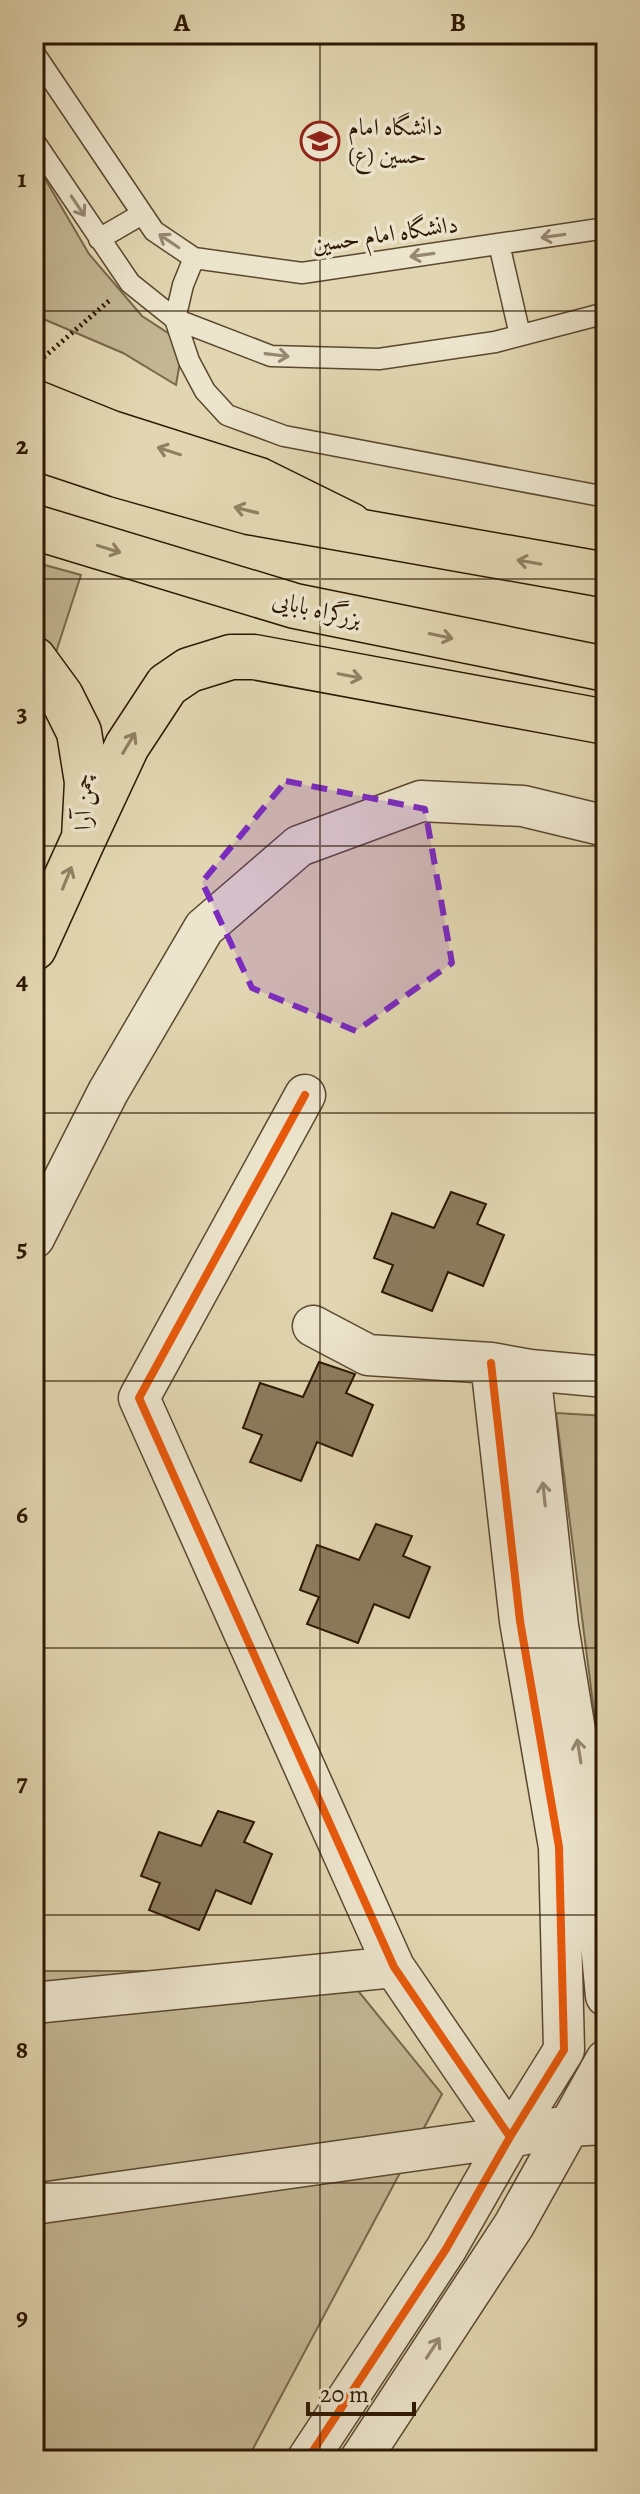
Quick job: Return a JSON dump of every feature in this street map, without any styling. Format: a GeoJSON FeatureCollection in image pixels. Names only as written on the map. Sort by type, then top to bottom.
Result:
{"type":"FeatureCollection","features":[{"type":"Feature","properties":{"kind":"main road"},"geometry":{"type":"LineString","coordinates":[[34,402],[111,433],[259,480],[370,535]]}},
{"type":"Feature","properties":{"kind":"main road"},"geometry":{"type":"LineString","coordinates":[[34,447],[118,475],[249,512],[606,575]]}},
{"type":"Feature","properties":{"kind":"main road","name":"بزرگراه بابایی"},"geometry":{"type":"LineString","coordinates":[[34,527],[295,606],[606,669]]}},
{"type":"Feature","properties":{"kind":"main road"},"geometry":{"type":"LineString","coordinates":[[84,838],[127,746],[167,685],[189,670],[231,657],[254,657],[606,722]]}},
{"type":"Feature","properties":{"kind":"main road","name":"چمن آرا"},"geometry":{"type":"LineString","coordinates":[[34,659],[61,696],[79,732],[87,782],[84,838],[34,948]]}},
{"type":"Feature","properties":{"kind":"street"},"geometry":{"type":"LineString","coordinates":[[34,1238],[108,1092],[204,928],[299,846],[421,801],[523,806],[606,826]]}},
{"type":"Feature","properties":{"kind":"street"},"geometry":{"type":"LineString","coordinates":[[305,1095],[139,1398],[394,1967],[510,2137]]}},
{"type":"Feature","properties":{"kind":"street"},"geometry":{"type":"LineString","coordinates":[[313,1326],[368,1355],[491,1363],[606,1377]]}},
{"type":"Feature","properties":{"kind":"street"},"geometry":{"type":"LineString","coordinates":[[491,1363],[539,1624],[598,1812],[606,1996]]}},
{"type":"Feature","properties":{"kind":"street"},"geometry":{"type":"LineString","coordinates":[[307,2460],[446,2249],[564,2050],[559,1847],[539,1624],[530,1370]]}},
{"type":"Feature","properties":{"kind":"street"},"geometry":{"type":"LineString","coordinates":[[559,1847],[598,1812]]}},
{"type":"Feature","properties":{"kind":"street"},"geometry":{"type":"LineString","coordinates":[[34,2003],[394,1967]]}},
{"type":"Feature","properties":{"kind":"street"},"geometry":{"type":"LineString","coordinates":[[360,2460],[514,2225],[606,2060]]}},
{"type":"Feature","properties":{"kind":"street"},"geometry":{"type":"LineString","coordinates":[[34,2204],[510,2137],[567,2126],[606,2124]]}},
{"type":"Feature","properties":{"kind":"lane","name":"دانشگاه امام حسین"},"geometry":{"type":"LineString","coordinates":[[34,53],[154,231],[194,258],[302,273],[606,228]]}},
{"type":"Feature","properties":{"kind":"lane"},"geometry":{"type":"LineString","coordinates":[[34,141],[130,283],[175,319],[271,356],[379,359],[495,342],[606,313]]}},
{"type":"Feature","properties":{"kind":"lane"},"geometry":{"type":"LineString","coordinates":[[99,239],[142,214]]}},
{"type":"Feature","properties":{"kind":"lane"},"geometry":{"type":"LineString","coordinates":[[499,244],[520,335]]}},
{"type":"Feature","properties":{"kind":"lane"},"geometry":{"type":"LineString","coordinates":[[194,258],[183,285],[175,319],[189,361],[205,391],[227,415],[284,436],[606,497]]}},
{"type":"Feature","properties":{"kind":"path"},"geometry":{"type":"LineString","coordinates":[[34,341],[44,357],[130,283]]}},
{"type":"Feature","properties":{"kind":"highlighted area"},"geometry":{"type":"Polygon","coordinates":[[[286,781],[425,809],[452,963],[356,1031],[252,988],[202,882],[286,781]]]}},
{"type":"Feature","properties":{"kind":"shaded area"},"geometry":{"type":"Polygon","coordinates":[[[34,160],[89,254],[142,316],[171,335],[180,362],[176,385],[123,353],[34,315],[34,160]]]}},
{"type":"Feature","properties":{"kind":"shaded area"},"geometry":{"type":"Polygon","coordinates":[[[34,562],[81,575],[47,680],[34,667],[34,562]]]}},
{"type":"Feature","properties":{"kind":"shaded area"},"geometry":{"type":"Polygon","coordinates":[[[556,1413],[606,1416],[606,1806],[556,1413]]]}},
{"type":"Feature","properties":{"kind":"shaded area"},"geometry":{"type":"Polygon","coordinates":[[[34,1971],[342,1971],[442,2094],[247,2460],[34,2460],[34,1971]]]}},
{"type":"Feature","properties":{"kind":"building"},"geometry":{"type":"Polygon","coordinates":[[[451,1192],[486,1204],[477,1224],[504,1235],[483,1286],[448,1272],[432,1311],[382,1292],[393,1265],[374,1258],[392,1213],[434,1228],[451,1192]]]}},
{"type":"Feature","properties":{"kind":"building"},"geometry":{"type":"Polygon","coordinates":[[[319,1362],[355,1374],[346,1393],[373,1405],[352,1456],[317,1442],[301,1481],[250,1462],[262,1435],[243,1428],[260,1383],[303,1397],[319,1362]]]}},
{"type":"Feature","properties":{"kind":"building"},"geometry":{"type":"Polygon","coordinates":[[[376,1524],[412,1536],[403,1556],[430,1567],[409,1618],[374,1604],[358,1643],[307,1624],[319,1597],[300,1590],[317,1545],[359,1560],[376,1524]]]}},
{"type":"Feature","properties":{"kind":"building"},"geometry":{"type":"Polygon","coordinates":[[[218,1811],[254,1822],[244,1842],[272,1854],[251,1904],[216,1890],[199,1930],[149,1910],[160,1883],[141,1876],[159,1832],[201,1846],[218,1811]]]}},
{"type":"Feature","properties":{"kind":"cycle path"},"geometry":{"type":"LineString","coordinates":[[305,1095],[139,1398],[394,1967],[510,2137]]}},
{"type":"Feature","properties":{"kind":"cycle path"},"geometry":{"type":"LineString","coordinates":[[307,2460],[446,2249],[564,2050],[559,1847],[520,1621],[491,1363]]}},
{"type":"Feature","properties":{"kind":"place","name":"دانشگاه امام حسین (ع)"},"geometry":{"type":"Point","coordinates":[320,141]}}]}
